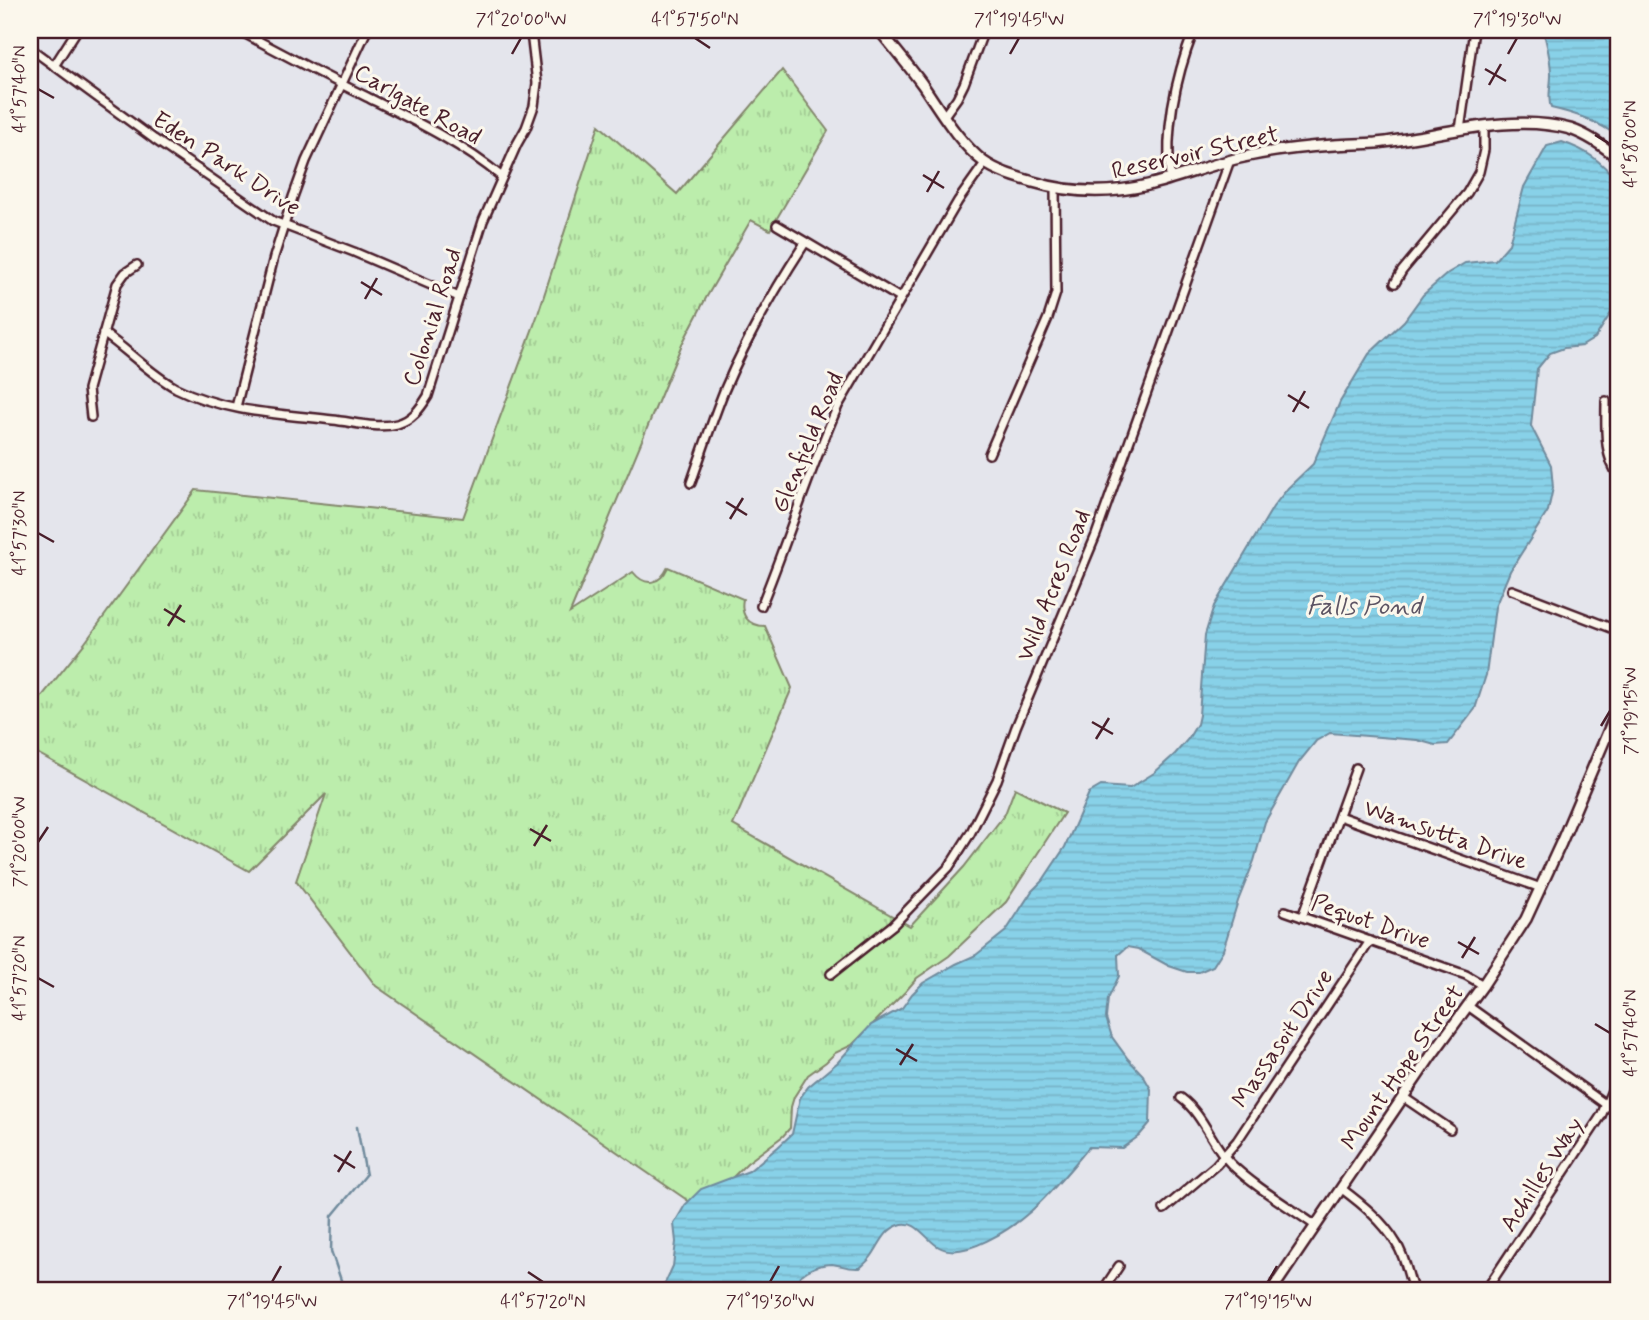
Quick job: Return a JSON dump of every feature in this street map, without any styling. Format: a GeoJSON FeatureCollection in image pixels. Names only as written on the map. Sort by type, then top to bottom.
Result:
{"type":"FeatureCollection","features":[{"type":"Feature","properties":{"kind":"street"},"geometry":{"type":"LineString","coordinates":[[54,66],[77,30]]}},
{"type":"Feature","properties":{"kind":"street","name":"Carlgate Road"},"geometry":{"type":"LineString","coordinates":[[238,30],[430,128],[502,177]]}},
{"type":"Feature","properties":{"kind":"street"},"geometry":{"type":"LineString","coordinates":[[236,407],[283,226],[306,161],[367,30]]}},
{"type":"Feature","properties":{"kind":"street","name":"Colonial Road"},"geometry":{"type":"LineString","coordinates":[[103,333],[175,387],[208,401],[289,415],[383,425],[401,423],[415,415],[428,396],[483,221],[534,106],[537,83],[529,30]]}},
{"type":"Feature","properties":{"kind":"street","name":"Reservoir Street"},"geometry":{"type":"LineString","coordinates":[[879,30],[909,66],[963,141],[985,163],[1016,177],[1055,188],[1114,191],[1148,185],[1260,153],[1395,141],[1484,126],[1521,124],[1570,129],[1587,136],[1619,159]]}},
{"type":"Feature","properties":{"kind":"street"},"geometry":{"type":"LineString","coordinates":[[944,116],[964,84],[984,30]]}},
{"type":"Feature","properties":{"kind":"street"},"geometry":{"type":"LineString","coordinates":[[1170,178],[1168,154],[1171,118],[1177,84],[1193,32],[1181,30]]}},
{"type":"Feature","properties":{"kind":"street"},"geometry":{"type":"LineString","coordinates":[[1460,130],[1474,30]]}},
{"type":"Feature","properties":{"kind":"street","name":"Eden Park Drive"},"geometry":{"type":"LineString","coordinates":[[30,48],[273,221],[459,297]]}},
{"type":"Feature","properties":{"kind":"street"},"geometry":{"type":"LineString","coordinates":[[1395,283],[1467,193],[1479,172],[1484,150],[1484,126]]}},
{"type":"Feature","properties":{"kind":"street","name":"Wild Acres Road"},"geometry":{"type":"LineString","coordinates":[[831,974],[893,925],[949,867],[970,834],[997,780],[1016,727],[1096,536],[1230,160]]}},
{"type":"Feature","properties":{"kind":"street","name":"Glenfield Road"},"geometry":{"type":"LineString","coordinates":[[761,606],[838,406],[958,201],[985,163]]}},
{"type":"Feature","properties":{"kind":"street"},"geometry":{"type":"LineString","coordinates":[[989,454],[1048,318],[1056,293],[1055,188]]}},
{"type":"Feature","properties":{"kind":"street"},"geometry":{"type":"LineString","coordinates":[[777,225],[900,298]]}},
{"type":"Feature","properties":{"kind":"street"},"geometry":{"type":"LineString","coordinates":[[691,483],[724,391],[756,325],[805,243]]}},
{"type":"Feature","properties":{"kind":"street"},"geometry":{"type":"LineString","coordinates":[[91,417],[88,389],[117,284],[125,273],[137,265]]}},
{"type":"Feature","properties":{"kind":"street"},"geometry":{"type":"LineString","coordinates":[[1605,401],[1608,455],[1619,476]]}},
{"type":"Feature","properties":{"kind":"street"},"geometry":{"type":"LineString","coordinates":[[1512,590],[1619,631]]}},
{"type":"Feature","properties":{"kind":"street","name":"Mount Hope Street"},"geometry":{"type":"LineString","coordinates":[[1272,1290],[1526,919],[1619,706]]}},
{"type":"Feature","properties":{"kind":"street"},"geometry":{"type":"LineString","coordinates":[[1302,917],[1356,768]]}},
{"type":"Feature","properties":{"kind":"street","name":"Wamsutta Drive"},"geometry":{"type":"LineString","coordinates":[[1339,816],[1541,888]]}},
{"type":"Feature","properties":{"kind":"street","name":"Pequot Drive"},"geometry":{"type":"LineString","coordinates":[[1285,911],[1466,975],[1483,985]]}},
{"type":"Feature","properties":{"kind":"street","name":"Massasoit Drive"},"geometry":{"type":"LineString","coordinates":[[1164,1209],[1225,1156],[1237,1141],[1370,941]]}},
{"type":"Feature","properties":{"kind":"street"},"geometry":{"type":"LineString","coordinates":[[1468,1006],[1619,1114]]}},
{"type":"Feature","properties":{"kind":"street","name":"Achilles Way"},"geometry":{"type":"LineString","coordinates":[[1486,1290],[1590,1135],[1619,1074]]}},
{"type":"Feature","properties":{"kind":"street"},"geometry":{"type":"LineString","coordinates":[[1403,1097],[1451,1129]]}},
{"type":"Feature","properties":{"kind":"street"},"geometry":{"type":"LineString","coordinates":[[1181,1098],[1199,1115],[1229,1162],[1251,1181],[1316,1226]]}},
{"type":"Feature","properties":{"kind":"street"},"geometry":{"type":"LineString","coordinates":[[1342,1189],[1364,1205],[1398,1245],[1413,1290]]}},
{"type":"Feature","properties":{"kind":"street"},"geometry":{"type":"LineString","coordinates":[[1103,1290],[1119,1266]]}},
{"type":"Feature","properties":{"kind":"green space"},"geometry":{"type":"Polygon","coordinates":[[[782,70],[828,131],[770,230],[751,220],[706,298],[682,344],[570,613],[633,572],[642,580],[652,582],[661,577],[668,567],[743,599],[744,615],[750,622],[765,626],[792,688],[733,825],[910,926],[964,867],[1005,814],[1015,788],[1064,813],[1006,902],[949,956],[917,978],[852,1045],[835,1053],[808,1075],[794,1097],[790,1128],[747,1163],[703,1211],[376,986],[296,881],[326,794],[249,871],[30,749],[30,711],[84,644],[196,490],[463,518],[538,314],[599,125],[677,194],[782,70]]]}},
{"type":"Feature","properties":{"kind":"water"},"geometry":{"type":"Polygon","coordinates":[[[1543,30],[1619,30],[1619,137],[1587,119],[1551,108],[1550,63],[1543,30]]]}},
{"type":"Feature","properties":{"kind":"water","name":"Falls Pond"},"geometry":{"type":"Polygon","coordinates":[[[1562,142],[1594,158],[1619,182],[1618,302],[1595,338],[1582,346],[1550,353],[1537,369],[1531,426],[1551,465],[1553,488],[1548,511],[1510,571],[1495,607],[1486,675],[1475,709],[1448,744],[1435,745],[1417,740],[1330,733],[1316,741],[1299,762],[1265,822],[1223,950],[1213,966],[1199,972],[1187,972],[1169,966],[1138,949],[1127,947],[1118,955],[1119,976],[1108,999],[1106,1018],[1112,1037],[1151,1089],[1150,1123],[1139,1136],[1122,1148],[1089,1147],[1031,1211],[1000,1234],[974,1246],[961,1250],[939,1247],[916,1227],[905,1224],[890,1230],[860,1268],[832,1264],[819,1266],[802,1275],[792,1290],[659,1290],[673,1266],[676,1242],[674,1224],[685,1205],[701,1189],[749,1171],[778,1147],[792,1134],[800,1098],[808,1087],[838,1062],[871,1025],[902,1008],[923,983],[976,955],[1006,931],[1065,847],[1089,793],[1101,786],[1130,788],[1154,773],[1188,739],[1199,715],[1205,635],[1214,606],[1273,507],[1313,464],[1340,402],[1369,354],[1404,321],[1423,295],[1448,273],[1465,263],[1495,260],[1509,244],[1524,187],[1547,146],[1562,142]]]}},
{"type":"Feature","properties":{"kind":"waterway"},"geometry":{"type":"LineString","coordinates":[[342,1290],[331,1251],[332,1216],[366,1175],[357,1127]]}}]}
